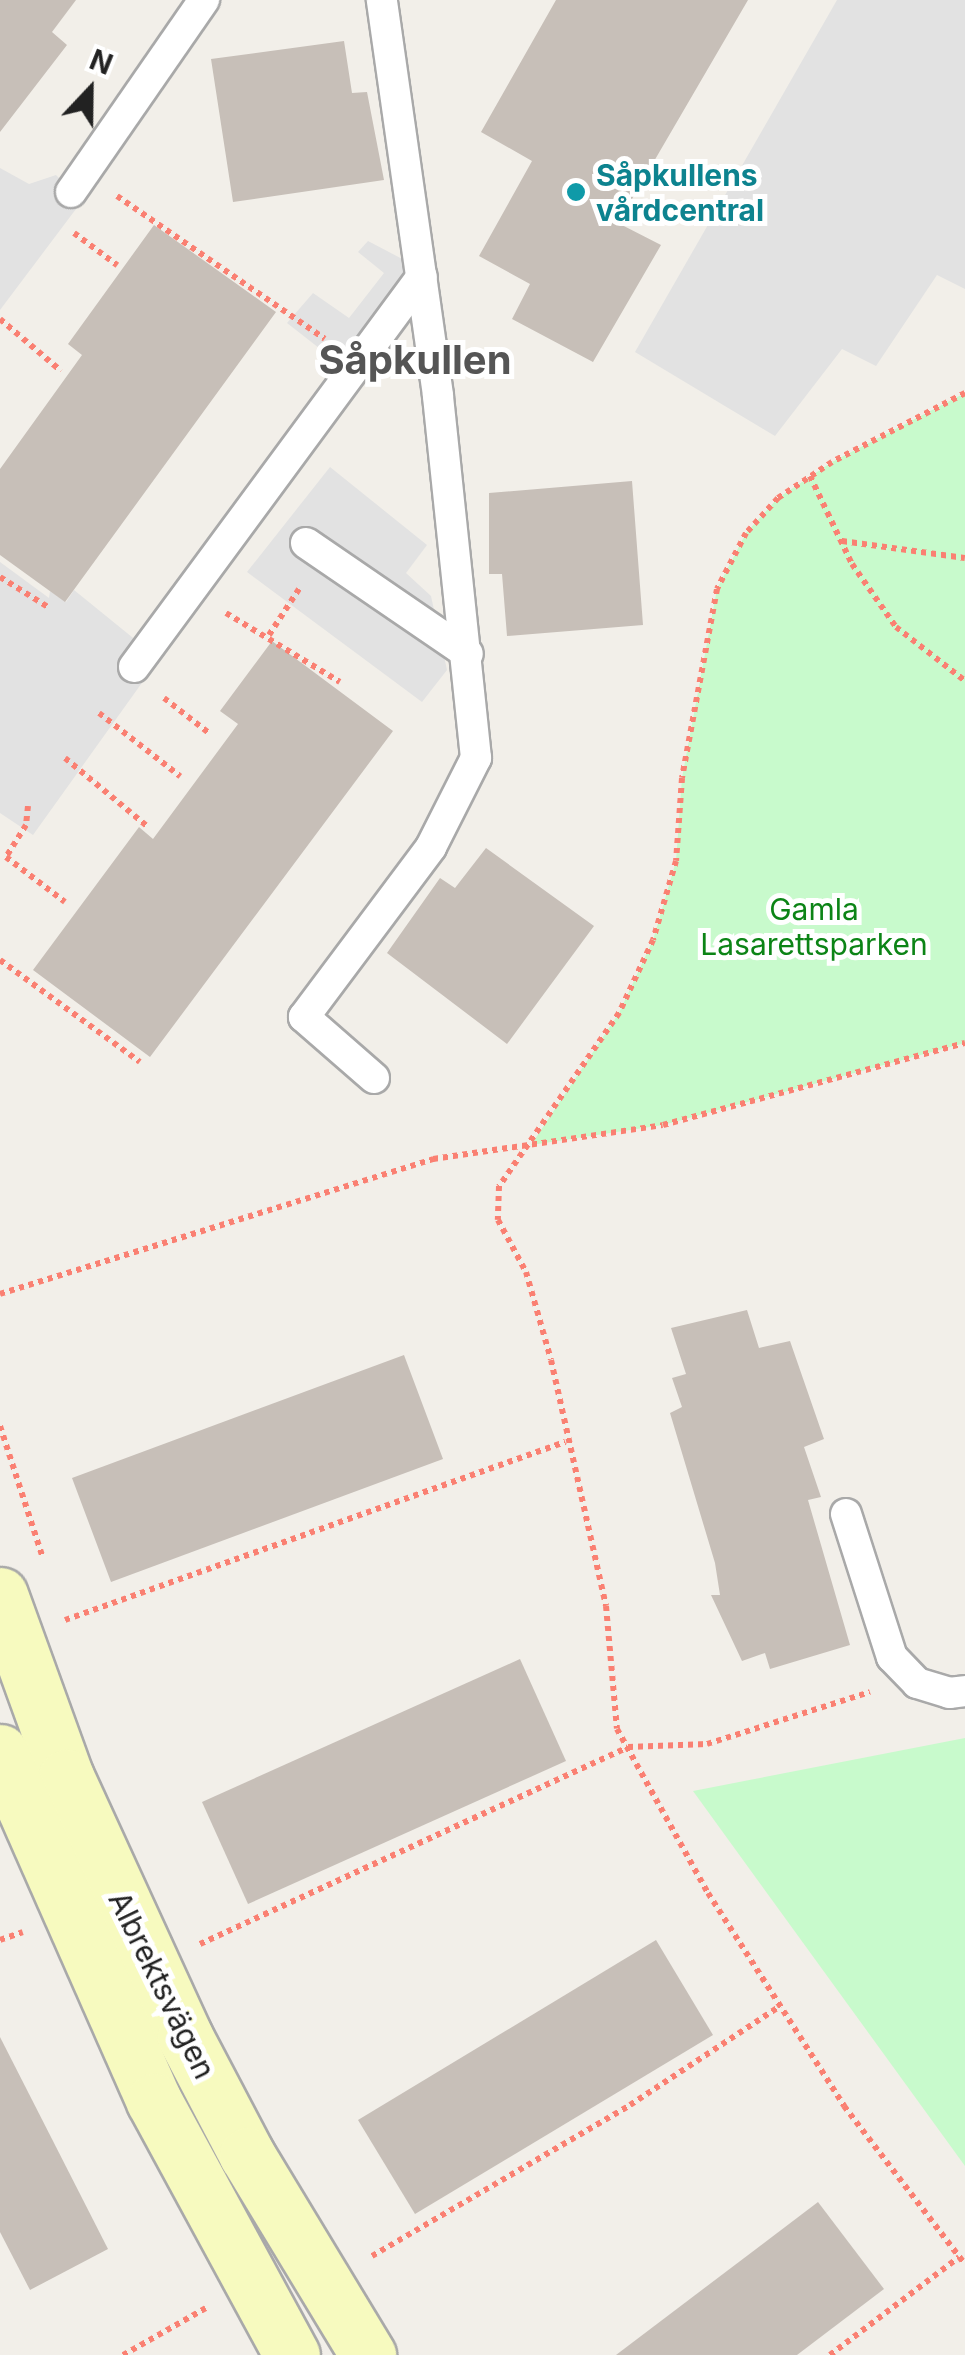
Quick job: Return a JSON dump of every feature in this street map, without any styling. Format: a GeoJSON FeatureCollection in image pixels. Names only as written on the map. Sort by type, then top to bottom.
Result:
{"type":"FeatureCollection","features":[{"type":"Feature","properties":{"kind":"main road","name":"Albrektsvägen"},"geometry":{"type":"LineString","coordinates":[[23,1582],[66,1777],[185,2037],[247,2156],[368,2355]]}},
{"type":"Feature","properties":{"kind":"main road","name":"Albrektsvägen"},"geometry":{"type":"LineString","coordinates":[[0,1752],[154,2102],[292,2355]]}},
{"type":"Feature","properties":{"kind":"lane"},"geometry":{"type":"LineString","coordinates":[[78,182],[204,0]]}},
{"type":"Feature","properties":{"kind":"lane"},"geometry":{"type":"LineString","coordinates":[[374,1078],[304,1016],[457,803],[476,758],[468,654],[422,277],[382,0]]}},
{"type":"Feature","properties":{"kind":"lane"},"geometry":{"type":"LineString","coordinates":[[134,667],[422,277]]}},
{"type":"Feature","properties":{"kind":"lane"},"geometry":{"type":"LineString","coordinates":[[314,548],[468,654]]}},
{"type":"Feature","properties":{"kind":"lane"},"geometry":{"type":"LineString","coordinates":[[846,1514],[892,1657],[917,1684],[949,1694],[965,1691]]}},
{"type":"Feature","properties":{"kind":"path"},"geometry":{"type":"LineString","coordinates":[[78,182],[358,363]]}},
{"type":"Feature","properties":{"kind":"path"},"geometry":{"type":"LineString","coordinates":[[64,227],[117,265]]}},
{"type":"Feature","properties":{"kind":"path"},"geometry":{"type":"LineString","coordinates":[[0,319],[61,371]]}},
{"type":"Feature","properties":{"kind":"path"},"geometry":{"type":"LineString","coordinates":[[830,2355],[962,2260],[844,2106],[780,2006],[617,1729],[606,1606],[565,1442],[552,1360],[526,1272],[498,1220],[499,1186],[619,1014],[653,940],[676,862],[682,778],[716,589],[746,533],[778,498],[810,476],[965,393]]}},
{"type":"Feature","properties":{"kind":"path"},"geometry":{"type":"LineString","coordinates":[[810,476],[842,541],[896,627],[965,681]]}},
{"type":"Feature","properties":{"kind":"path"},"geometry":{"type":"LineString","coordinates":[[842,541],[965,558]]}},
{"type":"Feature","properties":{"kind":"path"},"geometry":{"type":"LineString","coordinates":[[269,636],[314,548]]}},
{"type":"Feature","properties":{"kind":"path"},"geometry":{"type":"LineString","coordinates":[[0,576],[48,607]]}},
{"type":"Feature","properties":{"kind":"path"},"geometry":{"type":"LineString","coordinates":[[193,589],[244,626],[269,636],[340,682]]}},
{"type":"Feature","properties":{"kind":"path"},"geometry":{"type":"LineString","coordinates":[[157,693],[210,734]]}},
{"type":"Feature","properties":{"kind":"path"},"geometry":{"type":"LineString","coordinates":[[98,713],[180,776]]}},
{"type":"Feature","properties":{"kind":"path"},"geometry":{"type":"LineString","coordinates":[[64,758],[148,827]]}},
{"type":"Feature","properties":{"kind":"path"},"geometry":{"type":"LineString","coordinates":[[0,865],[26,825],[28,806]]}},
{"type":"Feature","properties":{"kind":"path"},"geometry":{"type":"LineString","coordinates":[[6,858],[65,902]]}},
{"type":"Feature","properties":{"kind":"path"},"geometry":{"type":"LineString","coordinates":[[0,960],[140,1062]]}},
{"type":"Feature","properties":{"kind":"path"},"geometry":{"type":"LineString","coordinates":[[0,1294],[377,1175],[531,1145],[663,1125],[965,1043]]}},
{"type":"Feature","properties":{"kind":"path"},"geometry":{"type":"LineString","coordinates":[[0,1426],[23,1582]]}},
{"type":"Feature","properties":{"kind":"path"},"geometry":{"type":"LineString","coordinates":[[64,1620],[565,1442]]}},
{"type":"Feature","properties":{"kind":"path"},"geometry":{"type":"LineString","coordinates":[[58,1603],[68,1636]]}},
{"type":"Feature","properties":{"kind":"path"},"geometry":{"type":"LineString","coordinates":[[199,1944],[628,1747],[707,1744],[778,1717],[858,1699],[906,1671]]}},
{"type":"Feature","properties":{"kind":"path"},"geometry":{"type":"LineString","coordinates":[[191,1928],[205,1959]]}},
{"type":"Feature","properties":{"kind":"path"},"geometry":{"type":"LineString","coordinates":[[0,1940],[28,1930]]}},
{"type":"Feature","properties":{"kind":"path"},"geometry":{"type":"LineString","coordinates":[[362,2262],[630,2106],[780,2006]]}},
{"type":"Feature","properties":{"kind":"path"},"geometry":{"type":"LineString","coordinates":[[123,2355],[216,2302]]}},
{"type":"Feature","properties":{"kind":"green space","name":"Gamla Lasarettsparken"},"geometry":{"type":"Polygon","coordinates":[[[965,393],[965,1043],[663,1125],[531,1145],[619,1013],[653,940],[676,861],[682,778],[717,589],[746,533],[778,498],[832,462],[965,393]]]}},
{"type":"Feature","properties":{"kind":"green space"},"geometry":{"type":"Polygon","coordinates":[[[965,1738],[965,2166],[693,1791],[965,1738]]]}},
{"type":"Feature","properties":{"kind":"shaded area"},"geometry":{"type":"Polygon","coordinates":[[[837,0],[965,0],[965,289],[937,275],[876,366],[842,349],[775,436],[635,352],[837,0]]]}},
{"type":"Feature","properties":{"kind":"shaded area"},"geometry":{"type":"Polygon","coordinates":[[[0,168],[29,184],[56,175],[82,201],[0,310],[0,168]]]}},
{"type":"Feature","properties":{"kind":"shaded area"},"geometry":{"type":"Polygon","coordinates":[[[368,241],[408,262],[420,281],[351,373],[287,323],[313,293],[349,318],[384,273],[358,252],[368,241]]]}},
{"type":"Feature","properties":{"kind":"shaded area"},"geometry":{"type":"Polygon","coordinates":[[[330,467],[427,545],[406,573],[431,596],[447,670],[422,702],[247,572],[330,467]]]}},
{"type":"Feature","properties":{"kind":"shaded area"},"geometry":{"type":"Polygon","coordinates":[[[0,562],[49,598],[50,591],[66,602],[74,590],[159,659],[33,835],[0,813],[0,562]]]}},
{"type":"Feature","properties":{"kind":"building"},"geometry":{"type":"Polygon","coordinates":[[[0,0],[76,0],[52,32],[67,45],[0,132],[0,0]]]}},
{"type":"Feature","properties":{"kind":"building","name":"Såpkullens vårdcentral"},"geometry":{"type":"Polygon","coordinates":[[[556,0],[748,0],[618,223],[661,245],[593,362],[512,319],[530,284],[479,256],[532,161],[481,132],[556,0]]]}},
{"type":"Feature","properties":{"kind":"building"},"geometry":{"type":"Polygon","coordinates":[[[344,41],[352,93],[367,92],[384,180],[233,202],[211,59],[344,41]]]}},
{"type":"Feature","properties":{"kind":"building"},"geometry":{"type":"Polygon","coordinates":[[[154,225],[276,312],[65,602],[0,555],[0,469],[82,355],[68,344],[154,225]]]}},
{"type":"Feature","properties":{"kind":"building"},"geometry":{"type":"Polygon","coordinates":[[[632,481],[643,625],[507,636],[502,574],[489,574],[489,493],[632,481]]]}},
{"type":"Feature","properties":{"kind":"building"},"geometry":{"type":"Polygon","coordinates":[[[272,641],[393,731],[150,1057],[33,970],[139,827],[153,839],[238,724],[220,711],[272,641]]]}},
{"type":"Feature","properties":{"kind":"building"},"geometry":{"type":"Polygon","coordinates":[[[486,848],[594,926],[507,1044],[387,953],[440,878],[455,888],[486,848]]]}},
{"type":"Feature","properties":{"kind":"building"},"geometry":{"type":"Polygon","coordinates":[[[747,1310],[759,1348],[790,1341],[824,1439],[804,1447],[821,1497],[808,1500],[850,1645],[770,1669],[765,1653],[742,1661],[711,1595],[720,1595],[715,1563],[670,1413],[682,1407],[672,1378],[686,1374],[671,1328],[747,1310]]]}},
{"type":"Feature","properties":{"kind":"building"},"geometry":{"type":"Polygon","coordinates":[[[404,1355],[443,1459],[111,1582],[72,1478],[404,1355]]]}},
{"type":"Feature","properties":{"kind":"building"},"geometry":{"type":"Polygon","coordinates":[[[520,1659],[566,1761],[248,1904],[202,1802],[520,1659]]]}},
{"type":"Feature","properties":{"kind":"building"},"geometry":{"type":"Polygon","coordinates":[[[656,1940],[713,2035],[415,2214],[358,2120],[656,1940]]]}},
{"type":"Feature","properties":{"kind":"building"},"geometry":{"type":"Polygon","coordinates":[[[0,2037],[108,2249],[30,2290],[0,2232],[0,2037]]]}},
{"type":"Feature","properties":{"kind":"building"},"geometry":{"type":"Polygon","coordinates":[[[818,2202],[884,2289],[797,2355],[616,2355],[818,2202]]]}},
{"type":"Feature","properties":{"kind":"place","name":"Såpkullens vårdcentral"},"geometry":{"type":"Point","coordinates":[576,192]}},
{"type":"Feature","properties":{"kind":"district","name":"Såpkullen"},"geometry":{"type":"Point","coordinates":[415,360]}}]}
